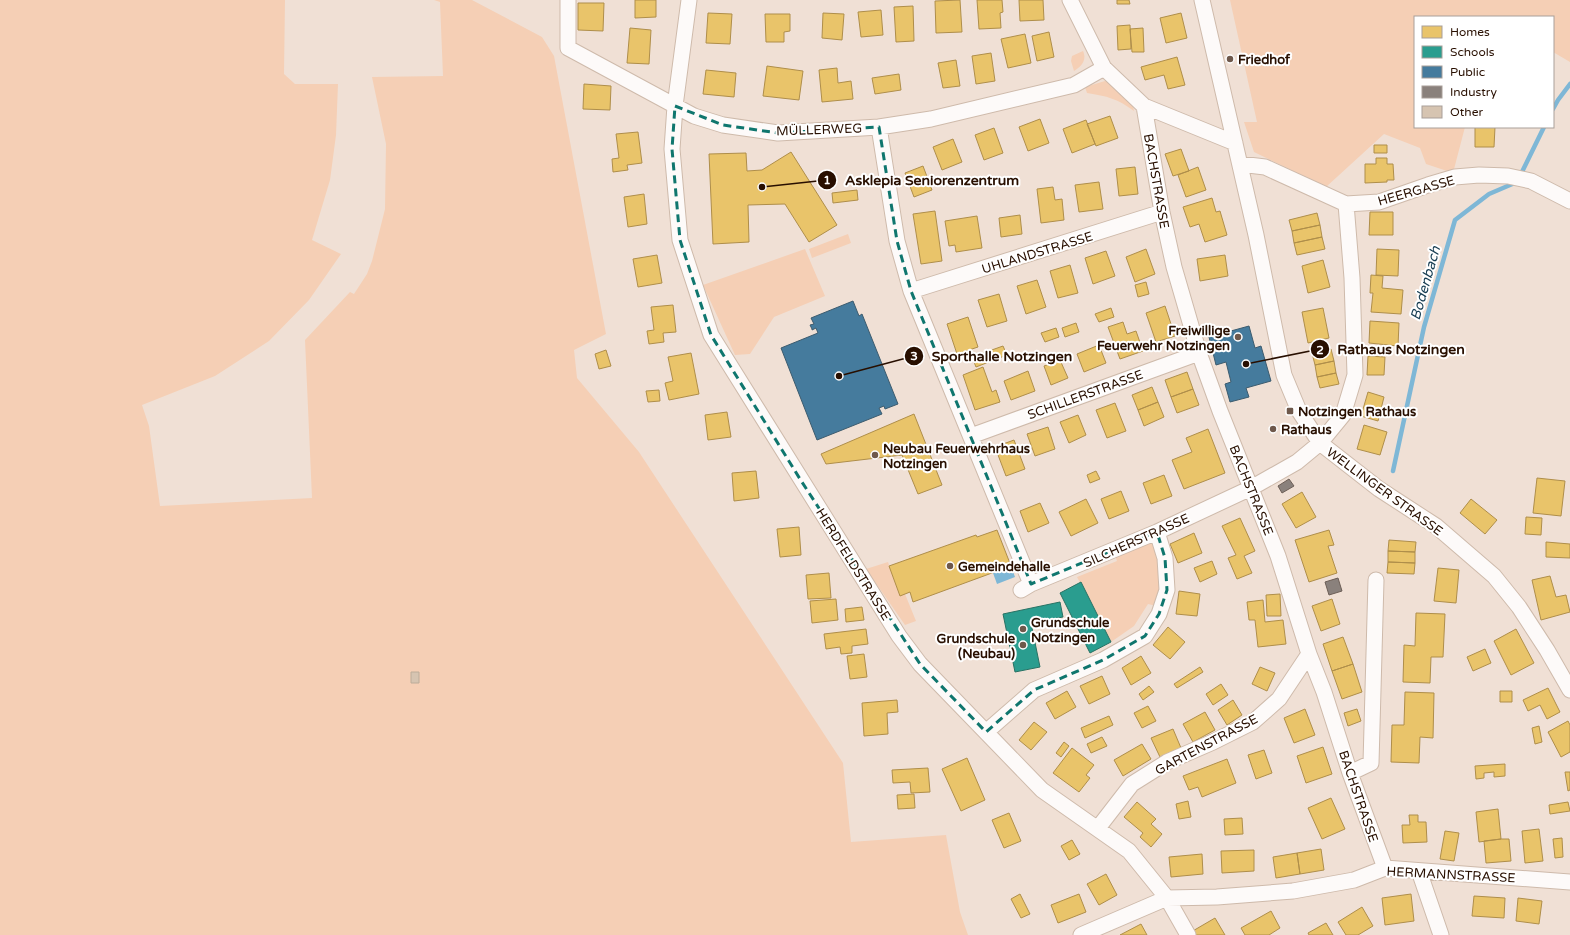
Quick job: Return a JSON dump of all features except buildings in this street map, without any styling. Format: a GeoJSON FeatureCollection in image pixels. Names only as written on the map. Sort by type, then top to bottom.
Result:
{"type":"FeatureCollection","features":[{"type":"Feature","properties":{"kind":"street","name":"MÜLLERWEG"},"geometry":{"type":"LineString","coordinates":[[568,0],[568,48],[694,116],[723,125],[778,133],[879,127],[931,119],[1074,85],[1104,68]]}},
{"type":"Feature","properties":{"kind":"street","name":"HERDFELDSTRASSE"},"geometry":{"type":"LineString","coordinates":[[689,0],[675,106],[672,148],[680,240],[711,335],[903,634],[920,664],[1042,790],[1098,828],[1129,852],[1166,898],[1188,935]]}},
{"type":"Feature","properties":{"kind":"street"},"geometry":{"type":"LineString","coordinates":[[1070,0],[1104,68],[1144,106],[1193,127],[1235,142]]}},
{"type":"Feature","properties":{"kind":"street","name":"WELLINGER STRASSE"},"geometry":{"type":"LineString","coordinates":[[1202,0],[1240,164],[1284,375],[1299,411],[1320,443],[1379,488],[1436,526],[1494,576],[1519,607],[1547,650],[1570,690]]}},
{"type":"Feature","properties":{"kind":"street","name":"BACHSTRASSE"},"geometry":{"type":"LineString","coordinates":[[1144,106],[1162,212],[1174,266],[1199,353],[1220,411],[1278,556],[1309,654],[1324,692],[1350,773],[1385,868]]}},
{"type":"Feature","properties":{"kind":"street"},"geometry":{"type":"LineString","coordinates":[[1193,127],[1230,124]]}},
{"type":"Feature","properties":{"kind":"street"},"geometry":{"type":"LineString","coordinates":[[879,127],[897,241],[911,291],[971,436]]}},
{"type":"Feature","properties":{"kind":"street","name":"HEERGASSE"},"geometry":{"type":"LineString","coordinates":[[1240,164],[1265,167],[1346,204],[1379,202],[1455,177],[1479,175],[1508,176],[1531,181],[1570,201]]}},
{"type":"Feature","properties":{"kind":"street","name":"SILCHERSTRASSE"},"geometry":{"type":"LineString","coordinates":[[971,436],[1026,587],[1157,532],[1251,488],[1298,462],[1320,443],[1343,415],[1355,375],[1352,278],[1346,204]]}},
{"type":"Feature","properties":{"kind":"street","name":"UHLANDSTRASSE"},"geometry":{"type":"LineString","coordinates":[[911,291],[1162,212]]}},
{"type":"Feature","properties":{"kind":"street","name":"SCHILLERSTRASSE"},"geometry":{"type":"LineString","coordinates":[[971,436],[1199,353]]}},
{"type":"Feature","properties":{"kind":"street"},"geometry":{"type":"LineString","coordinates":[[986,732],[1034,690],[1103,660],[1145,636],[1159,614],[1167,590],[1165,558],[1157,532]]}},
{"type":"Feature","properties":{"kind":"street"},"geometry":{"type":"LineString","coordinates":[[1350,773],[1370,763],[1376,580]]}},
{"type":"Feature","properties":{"kind":"street","name":"GARTENSTRASSE"},"geometry":{"type":"LineString","coordinates":[[1098,828],[1132,784],[1167,762],[1254,722],[1279,699],[1309,654]]}},
{"type":"Feature","properties":{"kind":"street","name":"HERMANNSTRASSE"},"geometry":{"type":"LineString","coordinates":[[1166,898],[1217,897],[1293,891],[1354,880],[1385,868],[1570,882]]}},
{"type":"Feature","properties":{"kind":"street"},"geometry":{"type":"LineString","coordinates":[[1419,871],[1441,935]]}},
{"type":"Feature","properties":{"kind":"street"},"geometry":{"type":"LineString","coordinates":[[1081,935],[1166,898]]}},
{"type":"Feature","properties":{"kind":"highlighted area"},"geometry":{"type":"Polygon","coordinates":[[[675,106],[723,125],[778,133],[879,127],[897,241],[911,291],[1031,584],[1157,532],[1165,558],[1167,590],[1159,614],[1145,636],[1103,660],[1034,690],[986,732],[920,664],[800,479],[711,335],[680,240],[672,149],[675,106]]]}},
{"type":"Feature","properties":{"kind":"shaded area"},"geometry":{"type":"Polygon","coordinates":[[[0,0],[285,0],[284,74],[295,84],[338,84],[336,135],[330,180],[312,240],[341,254],[309,300],[269,341],[215,376],[142,405],[149,426],[160,506],[312,498],[305,340],[350,292],[354,294],[367,274],[372,261],[385,209],[386,144],[372,77],[443,76],[440,2],[434,0],[472,0],[542,37],[554,56],[606,334],[574,350],[577,378],[639,452],[843,763],[851,842],[946,835],[960,912],[968,935],[0,935],[0,0]]]}},
{"type":"Feature","properties":{"kind":"shaded area"},"geometry":{"type":"Polygon","coordinates":[[[1230,0],[1570,0],[1570,62],[1554,53],[1554,16],[1414,16],[1414,128],[1465,128],[1453,173],[1426,164],[1420,148],[1384,134],[1326,187],[1254,152],[1244,122],[1257,122],[1230,0]]]}},
{"type":"Feature","properties":{"kind":"shaded area"},"geometry":{"type":"Polygon","coordinates":[[[1083,51],[1084,60],[1074,71],[1071,61],[1072,56],[1083,51]]]}},
{"type":"Feature","properties":{"kind":"shaded area"},"geometry":{"type":"Polygon","coordinates":[[[1105,81],[1111,83],[1133,106],[1134,111],[1112,99],[1101,95],[1087,93],[1085,87],[1105,81]]]}},
{"type":"Feature","properties":{"kind":"shaded area"},"geometry":{"type":"Polygon","coordinates":[[[848,234],[851,243],[812,258],[809,249],[848,234]]]}},
{"type":"Feature","properties":{"kind":"shaded area"},"geometry":{"type":"Polygon","coordinates":[[[805,249],[825,296],[774,317],[750,354],[735,355],[703,285],[805,249]]]}},
{"type":"Feature","properties":{"kind":"shaded area"},"geometry":{"type":"Polygon","coordinates":[[[1157,532],[1161,607],[1148,604],[1134,626],[1111,642],[1077,577],[1117,561],[1113,550],[1157,532]]]}},
{"type":"Feature","properties":{"kind":"shaded area"},"geometry":{"type":"Polygon","coordinates":[[[888,562],[900,596],[905,594],[916,621],[905,625],[866,569],[888,562]]]}},
{"type":"Feature","properties":{"kind":"water"},"geometry":{"type":"Polygon","coordinates":[[[1011,566],[1015,577],[997,584],[993,573],[1011,566]]]}},
{"type":"Feature","properties":{"kind":"waterway"},"geometry":{"type":"LineString","coordinates":[[1554,107],[1570,84]]}},
{"type":"Feature","properties":{"kind":"waterway"},"geometry":{"type":"LineString","coordinates":[[1520,176],[1544,128]]}},
{"type":"Feature","properties":{"kind":"waterway","name":"Bodenbach"},"geometry":{"type":"LineString","coordinates":[[1393,471],[1424,327],[1455,220],[1489,194],[1517,182]]}},
{"type":"Feature","properties":{"kind":"place","name":"Friedhof"},"geometry":{"type":"Point","coordinates":[1230,59]}},
{"type":"Feature","properties":{"kind":"place","name":"Asklepia Seniorenzentrum"},"geometry":{"type":"Point","coordinates":[762,187]}},
{"type":"Feature","properties":{"kind":"place","name":"Freiwillige Feuerwehr Notzingen"},"geometry":{"type":"Point","coordinates":[1238,337]}},
{"type":"Feature","properties":{"kind":"place","name":"Rathaus Notzingen"},"geometry":{"type":"Point","coordinates":[1246,364]}},
{"type":"Feature","properties":{"kind":"place","name":"Sporthalle Notzingen"},"geometry":{"type":"Point","coordinates":[839,376]}},
{"type":"Feature","properties":{"kind":"place","name":"Notzingen Rathaus"},"geometry":{"type":"Point","coordinates":[1290,411]}},
{"type":"Feature","properties":{"kind":"place","name":"Rathaus"},"geometry":{"type":"Point","coordinates":[1273,429]}},
{"type":"Feature","properties":{"kind":"place","name":"Neubau Feuerwehrhaus Notzingen"},"geometry":{"type":"Point","coordinates":[875,455]}},
{"type":"Feature","properties":{"kind":"place","name":"Gemeindehalle"},"geometry":{"type":"Point","coordinates":[950,566]}},
{"type":"Feature","properties":{"kind":"place","name":"Grundschule Notzingen"},"geometry":{"type":"Point","coordinates":[1023,629]}},
{"type":"Feature","properties":{"kind":"place","name":"Grundschule (Neubau)"},"geometry":{"type":"Point","coordinates":[1023,645]}}]}
